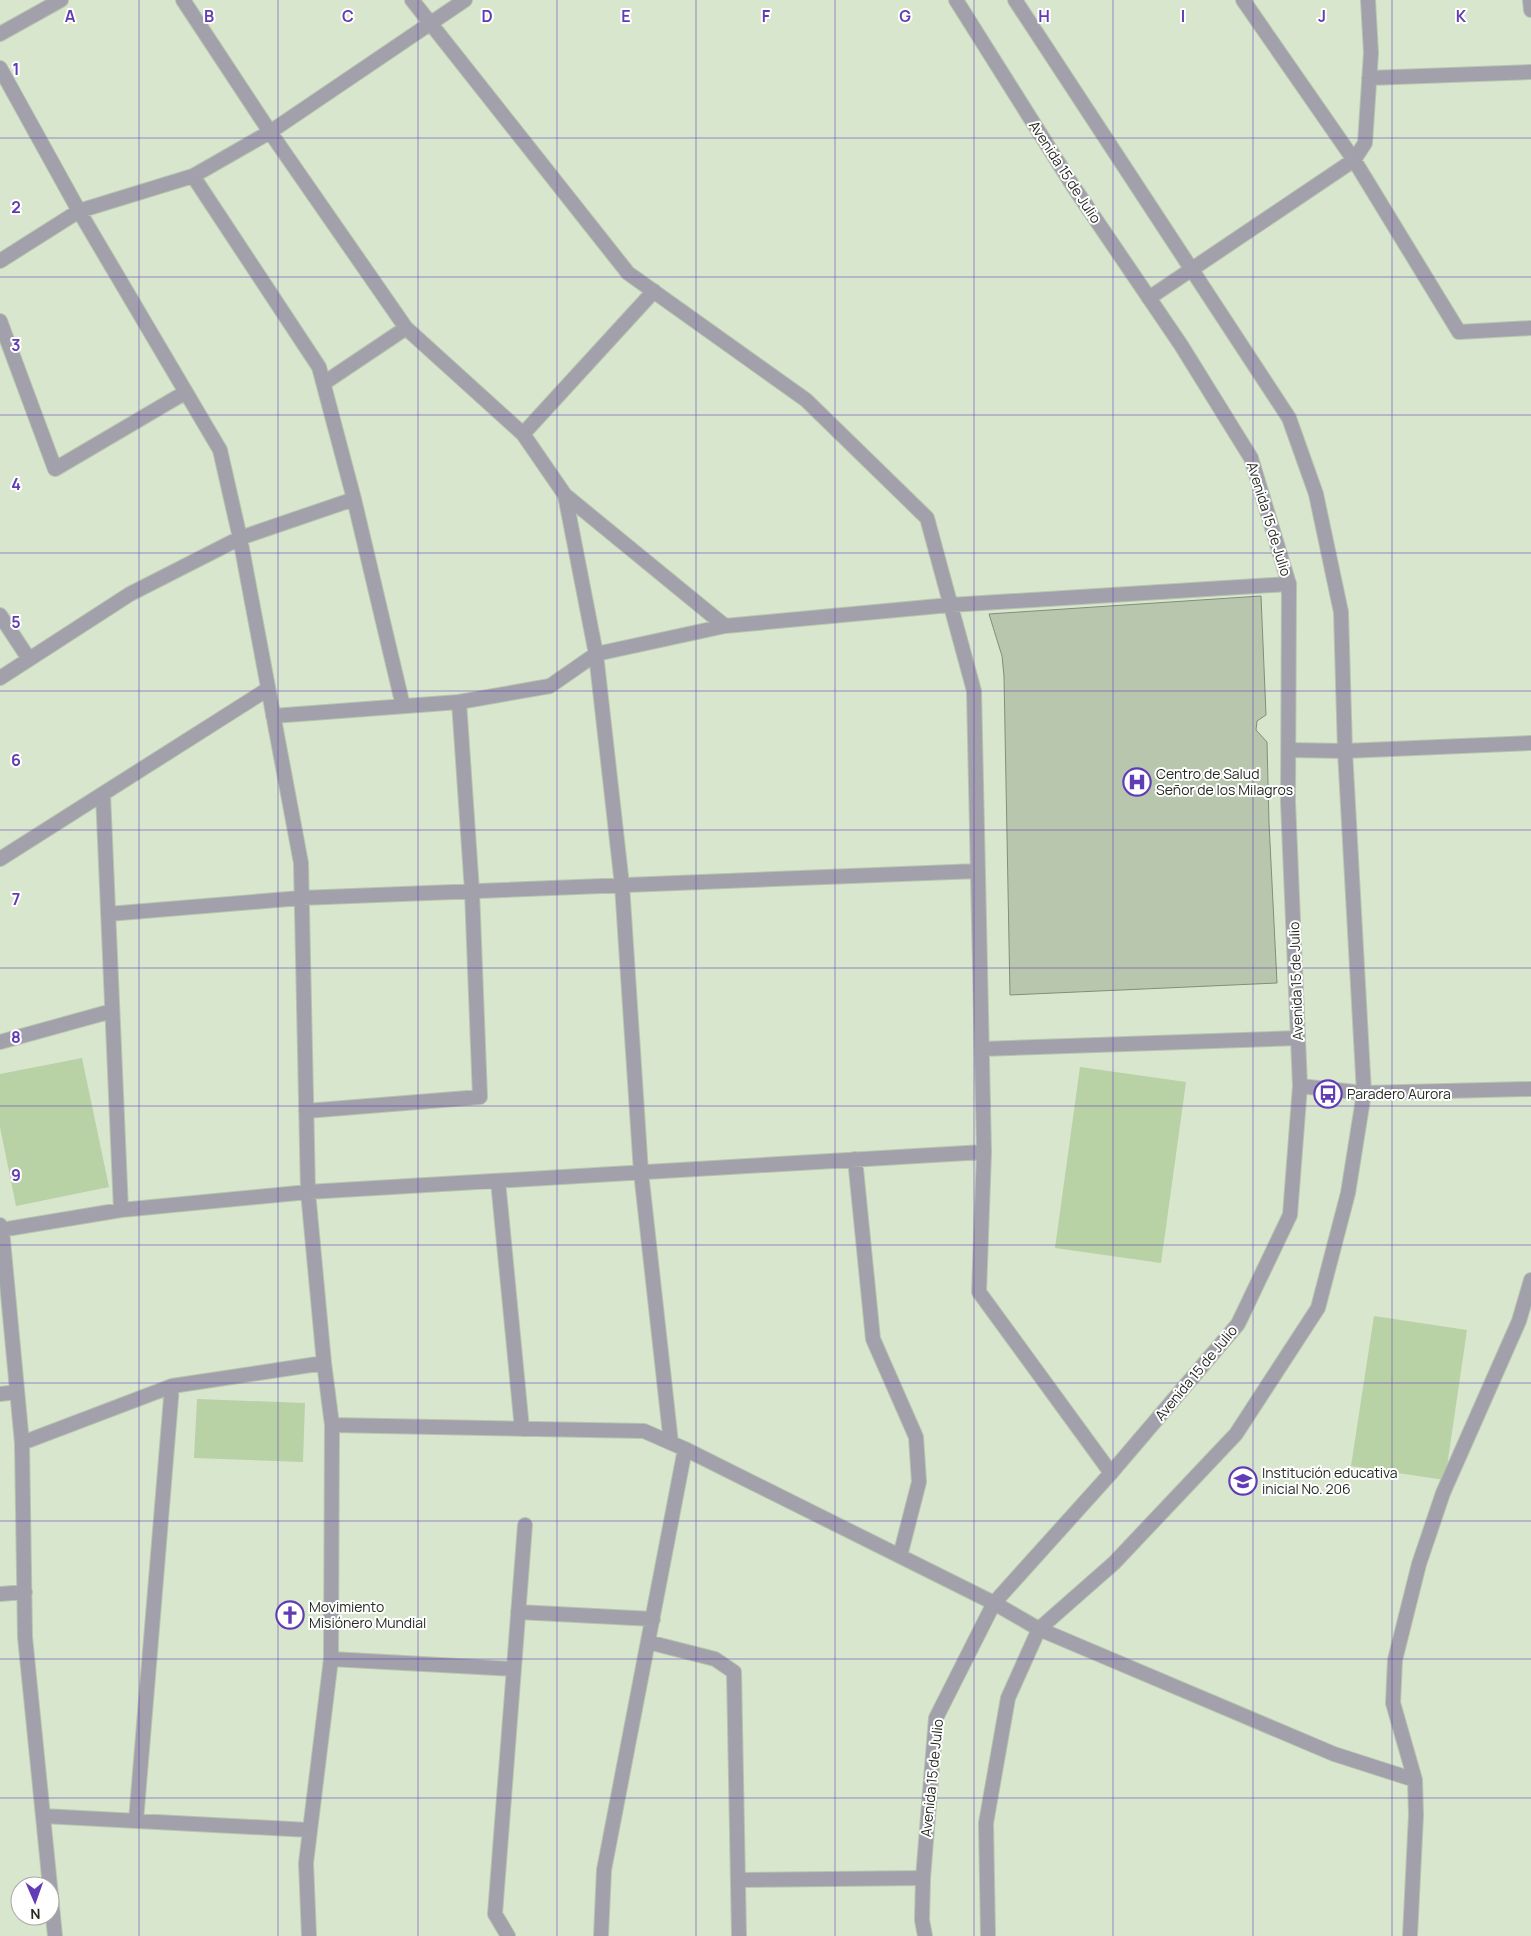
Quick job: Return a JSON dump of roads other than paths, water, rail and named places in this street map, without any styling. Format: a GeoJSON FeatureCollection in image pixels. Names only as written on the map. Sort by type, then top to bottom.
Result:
{"type":"FeatureCollection","features":[{"type":"Feature","properties":{"kind":"street"},"geometry":{"type":"LineString","coordinates":[[0,34],[60,0]]}},
{"type":"Feature","properties":{"kind":"street"},"geometry":{"type":"LineString","coordinates":[[183,0],[270,132],[406,328],[523,434],[565,495],[725,626]]}},
{"type":"Feature","properties":{"kind":"street"},"geometry":{"type":"LineString","coordinates":[[412,0],[628,272],[806,400],[927,518],[974,691],[984,1152],[979,1292],[1111,1472]]}},
{"type":"Feature","properties":{"kind":"street"},"geometry":{"type":"LineString","coordinates":[[0,260],[79,210],[193,176],[270,132],[465,0]]}},
{"type":"Feature","properties":{"kind":"street","name":"Avenida 15 de Julio"},"geometry":{"type":"LineString","coordinates":[[926,1936],[922,1920],[923,1878],[936,1718],[994,1603],[1111,1472],[1238,1324],[1290,1215],[1300,1086],[1288,802],[1290,584],[1251,458],[1181,345],[1073,186],[956,0]]}},
{"type":"Feature","properties":{"kind":"street"},"geometry":{"type":"LineString","coordinates":[[988,1936],[986,1823],[1008,1698],[1039,1629],[1114,1563],[1236,1434],[1318,1308],[1348,1193],[1364,1093],[1345,751],[1341,612],[1316,494],[1289,418],[1015,0]]}},
{"type":"Feature","properties":{"kind":"street"},"geometry":{"type":"LineString","coordinates":[[1243,0],[1354,160],[1459,332],[1531,328]]}},
{"type":"Feature","properties":{"kind":"street"},"geometry":{"type":"LineString","coordinates":[[1149,298],[1354,160],[1364,143],[1370,78],[1371,53],[1368,0]]}},
{"type":"Feature","properties":{"kind":"street"},"geometry":{"type":"LineString","coordinates":[[1530,0],[1531,10]]}},
{"type":"Feature","properties":{"kind":"street"},"geometry":{"type":"LineString","coordinates":[[0,68],[79,210],[220,450],[240,538],[301,863],[308,1192],[324,1363],[332,1425],[331,1659],[306,1862],[309,1936]]}},
{"type":"Feature","properties":{"kind":"street"},"geometry":{"type":"LineString","coordinates":[[1370,78],[1531,72]]}},
{"type":"Feature","properties":{"kind":"street"},"geometry":{"type":"LineString","coordinates":[[193,176],[319,367],[354,498],[403,706]]}},
{"type":"Feature","properties":{"kind":"street"},"geometry":{"type":"LineString","coordinates":[[523,434],[654,291]]}},
{"type":"Feature","properties":{"kind":"street"},"geometry":{"type":"LineString","coordinates":[[0,321],[55,469],[186,392]]}},
{"type":"Feature","properties":{"kind":"street"},"geometry":{"type":"LineString","coordinates":[[324,383],[406,328]]}},
{"type":"Feature","properties":{"kind":"street"},"geometry":{"type":"LineString","coordinates":[[565,495],[596,654],[622,885],[641,1172],[672,1443]]}},
{"type":"Feature","properties":{"kind":"street"},"geometry":{"type":"LineString","coordinates":[[0,678],[130,594],[240,538],[354,498]]}},
{"type":"Feature","properties":{"kind":"street"},"geometry":{"type":"LineString","coordinates":[[273,716],[459,702],[550,686],[596,654],[725,626],[950,604],[1290,584]]}},
{"type":"Feature","properties":{"kind":"street"},"geometry":{"type":"LineString","coordinates":[[0,615],[29,659]]}},
{"type":"Feature","properties":{"kind":"street"},"geometry":{"type":"LineString","coordinates":[[0,859],[268,689]]}},
{"type":"Feature","properties":{"kind":"street"},"geometry":{"type":"LineString","coordinates":[[306,1111],[480,1097],[472,891],[459,702]]}},
{"type":"Feature","properties":{"kind":"street"},"geometry":{"type":"LineString","coordinates":[[1289,750],[1345,751],[1531,743]]}},
{"type":"Feature","properties":{"kind":"street"},"geometry":{"type":"LineString","coordinates":[[103,794],[121,1210]]}},
{"type":"Feature","properties":{"kind":"street"},"geometry":{"type":"LineString","coordinates":[[108,914],[301,898],[978,871]]}},
{"type":"Feature","properties":{"kind":"street"},"geometry":{"type":"LineString","coordinates":[[0,1042],[112,1011]]}},
{"type":"Feature","properties":{"kind":"street"},"geometry":{"type":"LineString","coordinates":[[982,1049],[1298,1038]]}},
{"type":"Feature","properties":{"kind":"street"},"geometry":{"type":"LineString","coordinates":[[1300,1086],[1364,1093],[1531,1089]]}},
{"type":"Feature","properties":{"kind":"street"},"geometry":{"type":"LineString","coordinates":[[56,1936],[25,1637],[22,1444],[1,1228],[121,1210],[308,1192],[984,1152]]}},
{"type":"Feature","properties":{"kind":"street"},"geometry":{"type":"LineString","coordinates":[[855,1159],[873,1339],[916,1437],[919,1482],[900,1556]]}},
{"type":"Feature","properties":{"kind":"street"},"geometry":{"type":"LineString","coordinates":[[498,1181],[522,1429]]}},
{"type":"Feature","properties":{"kind":"street"},"geometry":{"type":"LineString","coordinates":[[1410,1936],[1416,1815],[1414,1780],[1393,1703],[1395,1660],[1419,1564],[1443,1493],[1519,1321],[1530,1284]]}},
{"type":"Feature","properties":{"kind":"street"},"geometry":{"type":"LineString","coordinates":[[22,1444],[172,1386],[324,1363]]}},
{"type":"Feature","properties":{"kind":"street"},"geometry":{"type":"LineString","coordinates":[[136,1820],[172,1386]]}},
{"type":"Feature","properties":{"kind":"street"},"geometry":{"type":"LineString","coordinates":[[0,1394],[17,1392]]}},
{"type":"Feature","properties":{"kind":"street"},"geometry":{"type":"LineString","coordinates":[[332,1425],[644,1431],[685,1449],[994,1603],[1039,1629],[1334,1754],[1414,1780]]}},
{"type":"Feature","properties":{"kind":"street"},"geometry":{"type":"LineString","coordinates":[[601,1936],[604,1870],[685,1449]]}},
{"type":"Feature","properties":{"kind":"street"},"geometry":{"type":"LineString","coordinates":[[508,1936],[495,1914],[524,1525]]}},
{"type":"Feature","properties":{"kind":"street"},"geometry":{"type":"LineString","coordinates":[[0,1594],[25,1592]]}},
{"type":"Feature","properties":{"kind":"street"},"geometry":{"type":"LineString","coordinates":[[518,1612],[653,1619]]}},
{"type":"Feature","properties":{"kind":"street"},"geometry":{"type":"LineString","coordinates":[[648,1642],[714,1660],[734,1672],[739,1936]]}},
{"type":"Feature","properties":{"kind":"street"},"geometry":{"type":"LineString","coordinates":[[331,1659],[514,1669]]}},
{"type":"Feature","properties":{"kind":"street"},"geometry":{"type":"LineString","coordinates":[[43,1816],[309,1830]]}},
{"type":"Feature","properties":{"kind":"street"},"geometry":{"type":"LineString","coordinates":[[738,1880],[923,1878]]}},
{"type":"Feature","properties":{"kind":"place","name":"Centro de Salud Señor de los Milagros"},"geometry":{"type":"Point","coordinates":[1137,782]}},
{"type":"Feature","properties":{"kind":"place","name":"Paradero Aurora"},"geometry":{"type":"Point","coordinates":[1328,1094]}},
{"type":"Feature","properties":{"kind":"place","name":"Institución educativa inicial No. 206"},"geometry":{"type":"Point","coordinates":[1243,1481]}},
{"type":"Feature","properties":{"kind":"place","name":"Movimiento Misiónero Mundial"},"geometry":{"type":"Point","coordinates":[290,1615]}}]}
